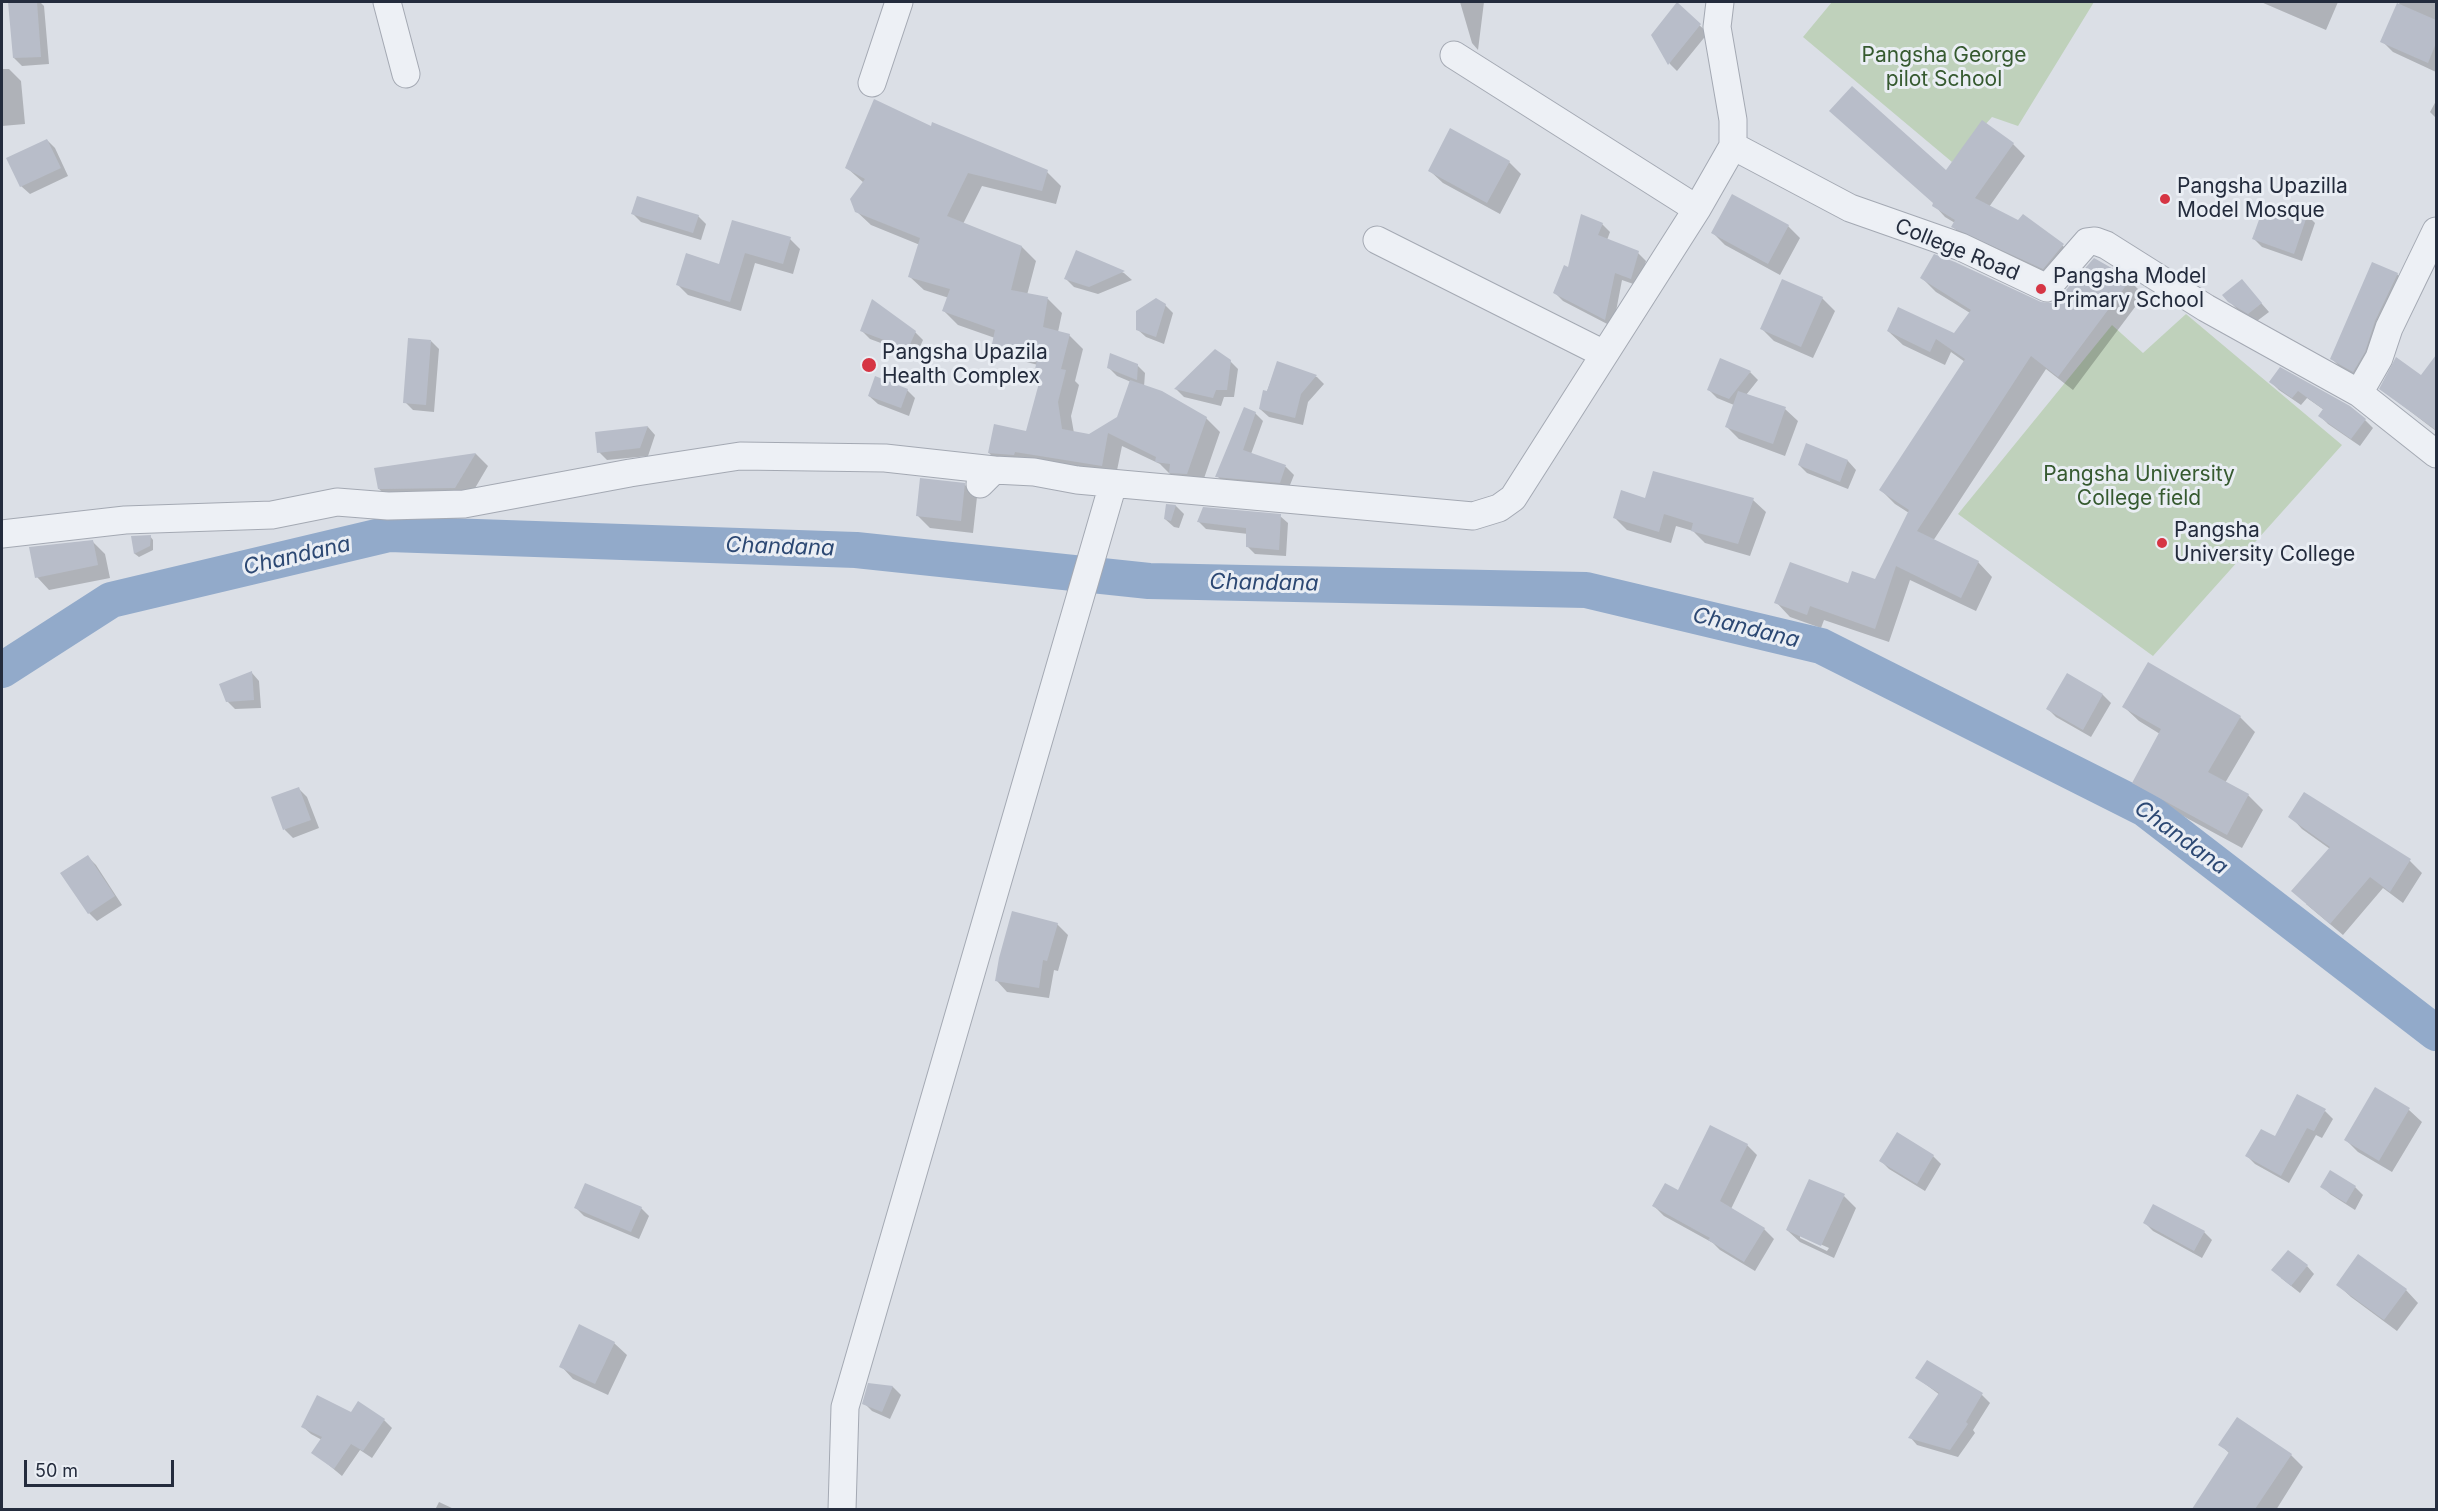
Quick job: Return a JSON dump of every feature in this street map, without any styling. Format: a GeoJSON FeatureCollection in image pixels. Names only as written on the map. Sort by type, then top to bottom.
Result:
{"type":"FeatureCollection","features":[{"type":"Feature","properties":{"kind":"street"},"geometry":{"type":"LineString","coordinates":[[387,2],[406,74]]}},
{"type":"Feature","properties":{"kind":"street"},"geometry":{"type":"LineString","coordinates":[[872,83],[899,2]]}},
{"type":"Feature","properties":{"kind":"street"},"geometry":{"type":"LineString","coordinates":[[2,534],[125,520],[272,515],[337,502],[388,506],[464,504],[630,473],[740,456],[885,458],[987,477],[1034,472],[1077,480],[1110,493],[1473,516],[1499,508],[1513,498],[1696,209],[1733,146],[1733,120],[1717,27],[1720,2]]}},
{"type":"Feature","properties":{"kind":"street"},"geometry":{"type":"LineString","coordinates":[[1454,55],[1696,209]]}},
{"type":"Feature","properties":{"kind":"street","name":"College Road"},"geometry":{"type":"LineString","coordinates":[[1733,146],[1850,208],[1961,247],[2047,288],[2087,242],[2095,241],[2106,245],[2215,314],[2359,393],[2436,454]]}},
{"type":"Feature","properties":{"kind":"street"},"geometry":{"type":"LineString","coordinates":[[2359,393],[2379,358],[2389,328],[2436,231]]}},
{"type":"Feature","properties":{"kind":"street"},"geometry":{"type":"LineString","coordinates":[[1377,240],[1604,354]]}},
{"type":"Feature","properties":{"kind":"street"},"geometry":{"type":"LineString","coordinates":[[842,1509],[845,1407],[1110,493]]}},
{"type":"Feature","properties":{"kind":"green space","name":"Pangsha George pilot School"},"geometry":{"type":"Polygon","coordinates":[[[1832,2],[2094,2],[2018,126],[1992,117],[1952,162],[1803,37],[1832,2]]]}},
{"type":"Feature","properties":{"kind":"green space","name":"Pangsha University College field"},"geometry":{"type":"Polygon","coordinates":[[[2186,314],[2342,445],[2153,656],[1958,514],[2112,325],[2143,353],[2186,314]]]}},
{"type":"Feature","properties":{"kind":"building"},"geometry":{"type":"Polygon","coordinates":[[[8,2],[37,2],[41,57],[13,58],[8,2]]]}},
{"type":"Feature","properties":{"kind":"building"},"geometry":{"type":"Polygon","coordinates":[[[1677,2],[1701,24],[1668,65],[1651,35],[1677,2]]]}},
{"type":"Feature","properties":{"kind":"building"},"geometry":{"type":"Polygon","coordinates":[[[2397,3],[2436,20],[2436,43],[2428,63],[2380,42],[2397,3]]]}},
{"type":"Feature","properties":{"kind":"building"},"geometry":{"type":"Polygon","coordinates":[[[1852,86],[1946,170],[1982,120],[2014,143],[1975,198],[2018,220],[2023,214],[2064,244],[2043,269],[1951,227],[1955,220],[1932,206],[1933,203],[1829,111],[1852,86]]]}},
{"type":"Feature","properties":{"kind":"building"},"geometry":{"type":"Polygon","coordinates":[[[874,99],[931,126],[932,122],[1048,170],[1042,191],[968,173],[947,216],[1022,246],[1011,290],[1048,297],[1043,327],[1070,334],[1061,369],[1066,370],[1058,402],[1062,429],[1089,434],[1117,417],[1130,380],[1162,391],[1207,417],[1187,474],[1169,473],[1170,464],[1155,462],[1156,457],[1108,433],[1102,466],[1015,452],[1014,455],[988,453],[994,424],[1026,431],[1039,383],[1032,382],[1038,356],[992,344],[995,330],[942,311],[950,289],[908,277],[920,238],[855,212],[850,199],[865,179],[845,168],[874,99]]]}},
{"type":"Feature","properties":{"kind":"building"},"geometry":{"type":"Polygon","coordinates":[[[1450,128],[1510,161],[1487,203],[1428,171],[1450,128]]]}},
{"type":"Feature","properties":{"kind":"building"},"geometry":{"type":"Polygon","coordinates":[[[47,139],[61,168],[20,187],[6,158],[47,139]]]}},
{"type":"Feature","properties":{"kind":"building"},"geometry":{"type":"Polygon","coordinates":[[[1732,194],[1789,225],[1768,264],[1711,233],[1732,194]]]}},
{"type":"Feature","properties":{"kind":"building"},"geometry":{"type":"Polygon","coordinates":[[[637,196],[699,215],[693,233],[631,214],[637,196]]]}},
{"type":"Feature","properties":{"kind":"building"},"geometry":{"type":"Polygon","coordinates":[[[2272,204],[2308,213],[2294,254],[2252,239],[2260,217],[2268,220],[2272,204]]]}},
{"type":"Feature","properties":{"kind":"building"},"geometry":{"type":"Polygon","coordinates":[[[1581,214],[1603,223],[1598,235],[1639,251],[1631,279],[1615,273],[1605,320],[1553,293],[1564,265],[1568,267],[1581,214]]]}},
{"type":"Feature","properties":{"kind":"building"},"geometry":{"type":"Polygon","coordinates":[[[732,220],[791,237],[783,264],[745,253],[730,302],[676,285],[686,253],[719,264],[732,220]]]}},
{"type":"Feature","properties":{"kind":"building"},"geometry":{"type":"Polygon","coordinates":[[[1076,250],[1125,271],[1089,287],[1064,279],[1076,250]]]}},
{"type":"Feature","properties":{"kind":"building"},"geometry":{"type":"Polygon","coordinates":[[[1934,254],[2041,302],[2051,303],[2059,298],[2094,258],[2131,279],[2058,377],[2031,356],[1917,531],[1979,561],[1961,598],[1896,566],[1875,629],[1810,606],[1807,615],[1774,603],[1790,562],[1848,583],[1852,571],[1875,579],[1909,510],[1879,490],[1965,359],[1936,339],[1930,352],[1887,331],[1898,307],[1954,333],[1971,310],[1920,278],[1934,254]]]}},
{"type":"Feature","properties":{"kind":"building"},"geometry":{"type":"Polygon","coordinates":[[[2372,262],[2398,273],[2375,321],[2365,352],[2353,372],[2330,359],[2372,262]]]}},
{"type":"Feature","properties":{"kind":"building"},"geometry":{"type":"Polygon","coordinates":[[[1782,279],[1823,297],[1801,347],[1760,329],[1782,279]]]}},
{"type":"Feature","properties":{"kind":"building"},"geometry":{"type":"Polygon","coordinates":[[[2242,279],[2262,303],[2248,314],[2228,302],[2222,295],[2242,279]]]}},
{"type":"Feature","properties":{"kind":"building"},"geometry":{"type":"Polygon","coordinates":[[[1156,298],[1166,304],[1156,337],[1136,330],[1136,311],[1156,298]]]}},
{"type":"Feature","properties":{"kind":"building"},"geometry":{"type":"Polygon","coordinates":[[[872,299],[916,331],[908,349],[860,331],[872,299]]]}},
{"type":"Feature","properties":{"kind":"building"},"geometry":{"type":"Polygon","coordinates":[[[408,338],[431,340],[426,405],[403,403],[408,338]]]}},
{"type":"Feature","properties":{"kind":"building"},"geometry":{"type":"Polygon","coordinates":[[[1215,349],[1231,360],[1227,390],[1216,390],[1213,398],[1174,389],[1215,349]]]}},
{"type":"Feature","properties":{"kind":"building"},"geometry":{"type":"Polygon","coordinates":[[[1110,353],[1138,364],[1137,380],[1107,368],[1110,353]]]}},
{"type":"Feature","properties":{"kind":"building"},"geometry":{"type":"Polygon","coordinates":[[[2436,355],[2436,430],[2379,389],[2396,357],[2421,375],[2436,355]]]}},
{"type":"Feature","properties":{"kind":"building"},"geometry":{"type":"Polygon","coordinates":[[[1720,358],[1751,371],[1729,399],[1707,390],[1720,358]]]}},
{"type":"Feature","properties":{"kind":"building"},"geometry":{"type":"Polygon","coordinates":[[[1277,361],[1317,375],[1301,394],[1295,418],[1259,409],[1263,390],[1267,391],[1277,361]]]}},
{"type":"Feature","properties":{"kind":"building"},"geometry":{"type":"Polygon","coordinates":[[[2280,367],[2350,406],[2366,419],[2351,439],[2318,416],[2323,409],[2298,391],[2292,398],[2269,382],[2280,367]]]}},
{"type":"Feature","properties":{"kind":"building"},"geometry":{"type":"Polygon","coordinates":[[[875,376],[908,389],[901,408],[868,396],[875,376]]]}},
{"type":"Feature","properties":{"kind":"building"},"geometry":{"type":"Polygon","coordinates":[[[1738,391],[1786,407],[1773,444],[1725,427],[1738,391]]]}},
{"type":"Feature","properties":{"kind":"building"},"geometry":{"type":"Polygon","coordinates":[[[1244,407],[1256,412],[1243,450],[1286,465],[1280,483],[1215,477],[1244,407]]]}},
{"type":"Feature","properties":{"kind":"building"},"geometry":{"type":"Polygon","coordinates":[[[648,426],[640,448],[597,453],[595,432],[648,426]]]}},
{"type":"Feature","properties":{"kind":"building"},"geometry":{"type":"Polygon","coordinates":[[[1806,443],[1848,460],[1840,482],[1798,465],[1806,443]]]}},
{"type":"Feature","properties":{"kind":"building"},"geometry":{"type":"Polygon","coordinates":[[[476,453],[455,488],[378,489],[374,468],[476,453]]]}},
{"type":"Feature","properties":{"kind":"building"},"geometry":{"type":"Polygon","coordinates":[[[1653,471],[1754,498],[1738,544],[1691,531],[1693,523],[1664,514],[1659,532],[1613,518],[1621,490],[1645,498],[1653,471]]]}},
{"type":"Feature","properties":{"kind":"building"},"geometry":{"type":"Polygon","coordinates":[[[920,478],[965,483],[961,521],[916,516],[920,478]]]}},
{"type":"Feature","properties":{"kind":"building"},"geometry":{"type":"Polygon","coordinates":[[[1166,504],[1176,505],[1171,521],[1164,519],[1166,504]]]}},
{"type":"Feature","properties":{"kind":"building"},"geometry":{"type":"Polygon","coordinates":[[[1203,507],[1281,514],[1279,550],[1246,547],[1246,528],[1197,522],[1203,507]]]}},
{"type":"Feature","properties":{"kind":"building"},"geometry":{"type":"Polygon","coordinates":[[[151,535],[150,546],[134,554],[131,536],[151,535]]]}},
{"type":"Feature","properties":{"kind":"building"},"geometry":{"type":"Polygon","coordinates":[[[93,540],[98,565],[35,578],[29,547],[93,540]]]}},
{"type":"Feature","properties":{"kind":"building"},"geometry":{"type":"Polygon","coordinates":[[[2148,662],[2241,716],[2208,772],[2249,794],[2227,835],[2132,783],[2161,729],[2122,707],[2148,662]]]}},
{"type":"Feature","properties":{"kind":"building"},"geometry":{"type":"Polygon","coordinates":[[[252,671],[254,700],[226,702],[219,684],[252,671]]]}},
{"type":"Feature","properties":{"kind":"building"},"geometry":{"type":"Polygon","coordinates":[[[2067,673],[2103,694],[2083,730],[2046,709],[2067,673]]]}},
{"type":"Feature","properties":{"kind":"building"},"geometry":{"type":"Polygon","coordinates":[[[299,787],[311,820],[283,830],[271,797],[299,787]]]}},
{"type":"Feature","properties":{"kind":"building"},"geometry":{"type":"Polygon","coordinates":[[[2304,792],[2411,859],[2390,892],[2370,877],[2330,924],[2291,891],[2330,847],[2288,817],[2304,792]]]}},
{"type":"Feature","properties":{"kind":"building"},"geometry":{"type":"Polygon","coordinates":[[[88,855],[115,896],[88,914],[60,873],[88,855]]]}},
{"type":"Feature","properties":{"kind":"building"},"geometry":{"type":"Polygon","coordinates":[[[1012,911],[1058,923],[1047,961],[1043,960],[1039,988],[995,981],[1012,911]]]}},
{"type":"Feature","properties":{"kind":"building"},"geometry":{"type":"Polygon","coordinates":[[[2375,1087],[2410,1108],[2379,1161],[2344,1140],[2375,1087]]]}},
{"type":"Feature","properties":{"kind":"building"},"geometry":{"type":"Polygon","coordinates":[[[2297,1094],[2326,1109],[2314,1131],[2307,1128],[2281,1176],[2245,1156],[2261,1129],[2275,1136],[2297,1094]]]}},
{"type":"Feature","properties":{"kind":"building"},"geometry":{"type":"Polygon","coordinates":[[[1710,1125],[1748,1144],[1720,1201],[1765,1228],[1744,1262],[1708,1240],[1710,1238],[1652,1206],[1665,1183],[1678,1190],[1710,1125]]]}},
{"type":"Feature","properties":{"kind":"building"},"geometry":{"type":"Polygon","coordinates":[[[1897,1132],[1934,1155],[1917,1184],[1879,1161],[1897,1132]]]}},
{"type":"Feature","properties":{"kind":"building"},"geometry":{"type":"Polygon","coordinates":[[[2330,1170],[2356,1186],[2346,1203],[2320,1187],[2330,1170]]]}},
{"type":"Feature","properties":{"kind":"building"},"geometry":{"type":"Polygon","coordinates":[[[1809,1179],[1845,1194],[1821,1246],[1786,1230],[1809,1179]]]}},
{"type":"Feature","properties":{"kind":"building"},"geometry":{"type":"Polygon","coordinates":[[[585,1183],[642,1207],[631,1232],[574,1208],[585,1183]]]}},
{"type":"Feature","properties":{"kind":"building"},"geometry":{"type":"Polygon","coordinates":[[[2153,1204],[2205,1231],[2194,1251],[2143,1223],[2153,1204]]]}},
{"type":"Feature","properties":{"kind":"building"},"geometry":{"type":"Polygon","coordinates":[[[2288,1250],[2308,1265],[2291,1286],[2271,1270],[2288,1250]]]}},
{"type":"Feature","properties":{"kind":"building"},"geometry":{"type":"Polygon","coordinates":[[[2358,1254],[2407,1289],[2384,1320],[2336,1285],[2358,1254]]]}},
{"type":"Feature","properties":{"kind":"building"},"geometry":{"type":"Polygon","coordinates":[[[579,1324],[615,1342],[595,1384],[559,1367],[579,1324]]]}},
{"type":"Feature","properties":{"kind":"building"},"geometry":{"type":"Polygon","coordinates":[[[1927,1360],[1983,1393],[1966,1422],[1968,1424],[1950,1450],[1908,1438],[1939,1393],[1915,1378],[1927,1360]]]}},
{"type":"Feature","properties":{"kind":"building"},"geometry":{"type":"Polygon","coordinates":[[[868,1383],[893,1386],[882,1412],[862,1404],[868,1383]]]}},
{"type":"Feature","properties":{"kind":"building"},"geometry":{"type":"Polygon","coordinates":[[[317,1395],[351,1412],[358,1401],[385,1419],[363,1451],[351,1444],[334,1469],[311,1453],[322,1437],[301,1427],[317,1395]]]}},
{"type":"Feature","properties":{"kind":"building"},"geometry":{"type":"Polygon","coordinates":[[[2237,1417],[2292,1454],[2255,1509],[2192,1509],[2229,1452],[2218,1445],[2237,1417]]]}},
{"type":"Feature","properties":{"kind":"waterway","name":"Chandana"},"geometry":{"type":"LineString","coordinates":[[2,670],[111,600],[389,534],[856,550],[1149,581],[1586,590],[1821,646],[2145,809],[2436,1033]]}},
{"type":"Feature","properties":{"kind":"place","name":"Pangsha Upazilla Model Mosque"},"geometry":{"type":"Point","coordinates":[2165,199]}},
{"type":"Feature","properties":{"kind":"place","name":"Pangsha Model Primary School"},"geometry":{"type":"Point","coordinates":[2041,289]}},
{"type":"Feature","properties":{"kind":"place","name":"Pangsha Upazila Health Complex"},"geometry":{"type":"Point","coordinates":[869,365]}},
{"type":"Feature","properties":{"kind":"place","name":"Pangsha University College"},"geometry":{"type":"Point","coordinates":[2162,543]}}]}
